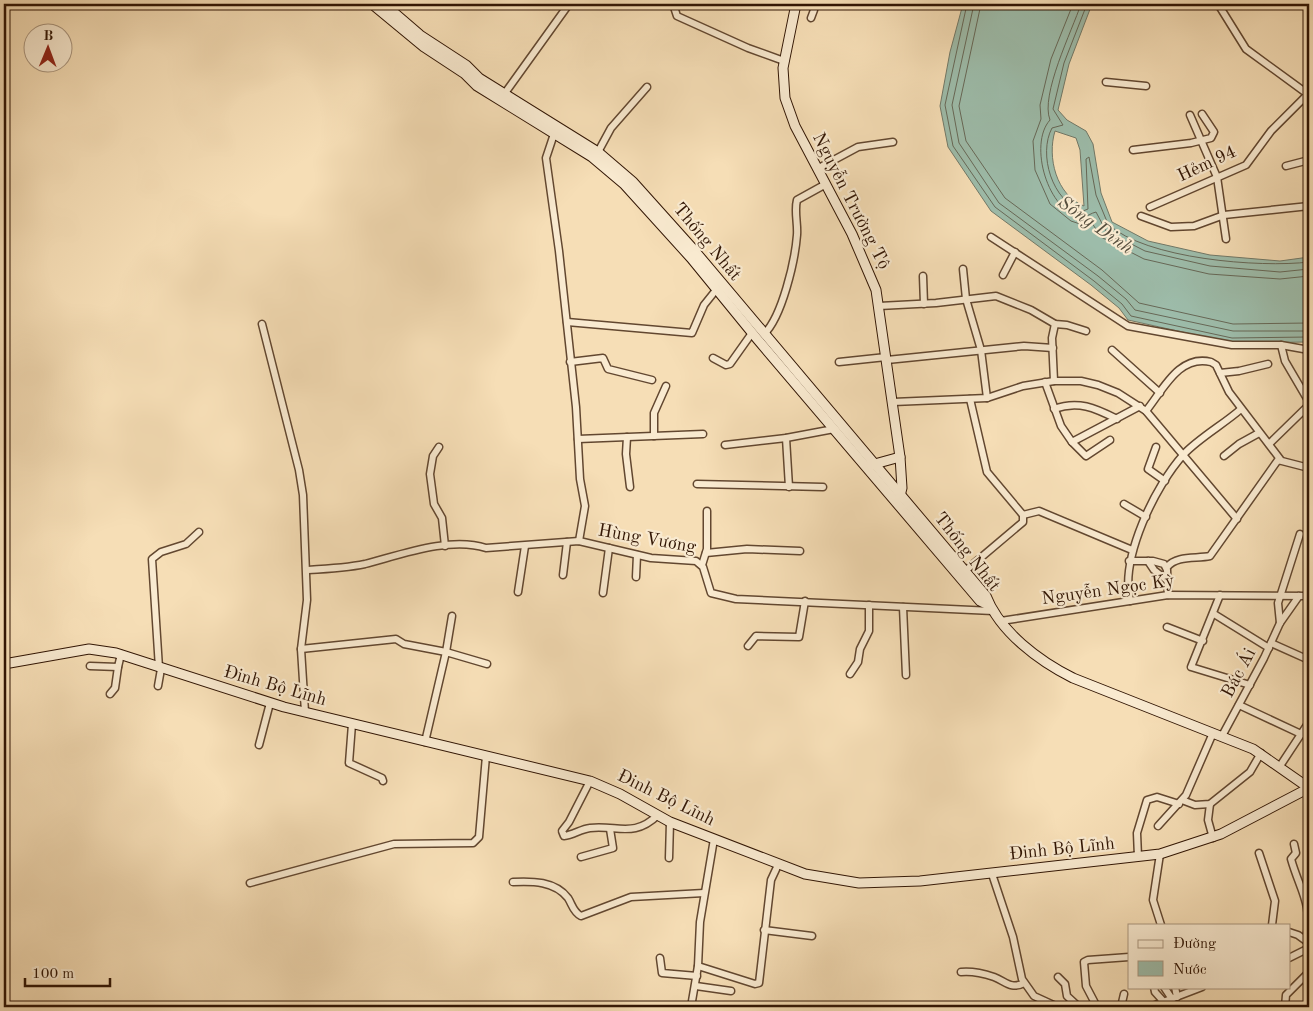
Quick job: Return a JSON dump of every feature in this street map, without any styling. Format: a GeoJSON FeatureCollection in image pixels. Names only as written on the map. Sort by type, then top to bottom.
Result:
{"type":"FeatureCollection","features":[{"type":"Feature","properties":{"kind":"main road","name":"Thống Nhất"},"geometry":{"type":"LineString","coordinates":[[372,4],[424,47],[513,103],[598,152],[642,191],[764,334],[773,351],[834,429],[871,466]]}},
{"type":"Feature","properties":{"kind":"main road","name":"Thống Nhất"},"geometry":{"type":"LineString","coordinates":[[384,4],[420,35],[466,65],[479,78],[505,93],[513,103],[554,134],[599,162],[624,184],[752,333],[773,351],[898,498],[980,601],[992,608]]}},
{"type":"Feature","properties":{"kind":"main road","name":"Nguyễn Trường Tộ"},"geometry":{"type":"LineString","coordinates":[[796,4],[784,61],[783,82],[788,110],[868,267],[879,306],[893,402],[900,457],[898,498]]}},
{"type":"Feature","properties":{"kind":"main road"},"geometry":{"type":"LineString","coordinates":[[871,466],[900,457]]}},
{"type":"Feature","properties":{"kind":"main road","name":"Thống Nhất"},"geometry":{"type":"LineString","coordinates":[[898,498],[986,596],[992,608]]}},
{"type":"Feature","properties":{"kind":"main road"},"geometry":{"type":"LineString","coordinates":[[992,608],[1001,621],[1026,647],[1066,674],[1261,753],[1309,788]]}},
{"type":"Feature","properties":{"kind":"main road","name":"Đinh Bộ Lĩnh"},"geometry":{"type":"LineString","coordinates":[[4,664],[89,649],[121,654],[270,703],[425,742],[590,780],[670,822],[778,864],[823,879],[865,883],[894,883],[992,874],[1160,854],[1213,838],[1276,807],[1309,788]]}},
{"type":"Feature","properties":{"kind":"street"},"geometry":{"type":"LineString","coordinates":[[505,93],[569,4]]}},
{"type":"Feature","properties":{"kind":"street"},"geometry":{"type":"LineString","coordinates":[[673,4],[676,16],[748,48],[784,61]]}},
{"type":"Feature","properties":{"kind":"street"},"geometry":{"type":"LineString","coordinates":[[811,4],[814,10],[811,18]]}},
{"type":"Feature","properties":{"kind":"street"},"geometry":{"type":"LineString","coordinates":[[1218,4],[1246,50],[1309,95]]}},
{"type":"Feature","properties":{"kind":"street"},"geometry":{"type":"LineString","coordinates":[[1106,82],[1146,86]]}},
{"type":"Feature","properties":{"kind":"street"},"geometry":{"type":"LineString","coordinates":[[598,152],[611,128],[647,87]]}},
{"type":"Feature","properties":{"kind":"street","name":"Hẻm 94"},"geometry":{"type":"LineString","coordinates":[[1150,207],[1246,165],[1271,131],[1309,95]]}},
{"type":"Feature","properties":{"kind":"street"},"geometry":{"type":"LineString","coordinates":[[1133,150],[1210,138],[1214,134],[1202,114]]}},
{"type":"Feature","properties":{"kind":"street"},"geometry":{"type":"LineString","coordinates":[[1190,115],[1217,178],[1224,215],[1226,239]]}},
{"type":"Feature","properties":{"kind":"street"},"geometry":{"type":"LineString","coordinates":[[554,134],[546,158],[552,188],[567,322],[580,479],[585,510],[579,541]]}},
{"type":"Feature","properties":{"kind":"street"},"geometry":{"type":"LineString","coordinates":[[817,169],[858,147],[893,142]]}},
{"type":"Feature","properties":{"kind":"street"},"geometry":{"type":"LineString","coordinates":[[1286,166],[1309,160]]}},
{"type":"Feature","properties":{"kind":"street"},"geometry":{"type":"LineString","coordinates":[[764,334],[774,320],[788,277],[797,233],[797,200],[826,184]]}},
{"type":"Feature","properties":{"kind":"street"},"geometry":{"type":"LineString","coordinates":[[1140,216],[1171,227],[1194,226],[1224,215],[1309,206]]}},
{"type":"Feature","properties":{"kind":"street"},"geometry":{"type":"LineString","coordinates":[[991,237],[1128,326],[1232,345],[1281,345],[1309,350]]}},
{"type":"Feature","properties":{"kind":"street"},"geometry":{"type":"LineString","coordinates":[[1003,275],[1015,252]]}},
{"type":"Feature","properties":{"kind":"street"},"geometry":{"type":"LineString","coordinates":[[963,269],[966,299],[981,350],[987,398]]}},
{"type":"Feature","properties":{"kind":"street"},"geometry":{"type":"LineString","coordinates":[[923,276],[924,304]]}},
{"type":"Feature","properties":{"kind":"street"},"geometry":{"type":"LineString","coordinates":[[567,322],[692,333],[700,312],[716,290]]}},
{"type":"Feature","properties":{"kind":"street"},"geometry":{"type":"LineString","coordinates":[[879,306],[924,304],[998,296],[1011,304],[1031,310],[1055,324],[1067,325],[1086,331]]}},
{"type":"Feature","properties":{"kind":"street"},"geometry":{"type":"LineString","coordinates":[[262,324],[299,470],[303,501],[306,616],[301,649],[305,712]]}},
{"type":"Feature","properties":{"kind":"street"},"geometry":{"type":"LineString","coordinates":[[1054,381],[1053,348],[1055,324]]}},
{"type":"Feature","properties":{"kind":"street"},"geometry":{"type":"LineString","coordinates":[[712,358],[730,364],[752,333]]}},
{"type":"Feature","properties":{"kind":"street"},"geometry":{"type":"LineString","coordinates":[[839,362],[1032,345],[1053,348]]}},
{"type":"Feature","properties":{"kind":"street"},"geometry":{"type":"LineString","coordinates":[[1269,444],[1309,403],[1285,361],[1281,345]]}},
{"type":"Feature","properties":{"kind":"street"},"geometry":{"type":"LineString","coordinates":[[1112,350],[1160,393]]}},
{"type":"Feature","properties":{"kind":"street"},"geometry":{"type":"LineString","coordinates":[[570,362],[603,358],[608,369],[652,380]]}},
{"type":"Feature","properties":{"kind":"street"},"geometry":{"type":"LineString","coordinates":[[1146,411],[1171,376],[1189,364],[1211,362],[1220,373],[1229,392],[1241,409],[1280,459],[1309,468]]}},
{"type":"Feature","properties":{"kind":"street"},"geometry":{"type":"LineString","coordinates":[[1220,373],[1239,371],[1268,364]]}},
{"type":"Feature","properties":{"kind":"street"},"geometry":{"type":"LineString","coordinates":[[893,402],[987,398],[1022,386],[1054,381],[1098,385],[1140,406],[1146,411],[1184,454],[1236,519]]}},
{"type":"Feature","properties":{"kind":"street"},"geometry":{"type":"LineString","coordinates":[[1046,382],[1061,426],[1072,442],[1086,456],[1110,440]]}},
{"type":"Feature","properties":{"kind":"street"},"geometry":{"type":"LineString","coordinates":[[654,436],[654,413],[666,386]]}},
{"type":"Feature","properties":{"kind":"street"},"geometry":{"type":"LineString","coordinates":[[965,572],[1023,522],[1023,515],[987,472],[970,399]]}},
{"type":"Feature","properties":{"kind":"street"},"geometry":{"type":"LineString","coordinates":[[1054,409],[1076,404],[1116,419]]}},
{"type":"Feature","properties":{"kind":"street"},"geometry":{"type":"LineString","coordinates":[[1072,442],[1140,406]]}},
{"type":"Feature","properties":{"kind":"street"},"geometry":{"type":"LineString","coordinates":[[1130,601],[1127,581],[1132,550],[1146,517],[1165,481],[1184,454],[1241,409]]}},
{"type":"Feature","properties":{"kind":"street"},"geometry":{"type":"LineString","coordinates":[[725,444],[786,438],[834,429]]}},
{"type":"Feature","properties":{"kind":"street"},"geometry":{"type":"LineString","coordinates":[[1224,456],[1259,432]]}},
{"type":"Feature","properties":{"kind":"street"},"geometry":{"type":"LineString","coordinates":[[578,438],[703,434]]}},
{"type":"Feature","properties":{"kind":"street"},"geometry":{"type":"LineString","coordinates":[[627,437],[626,454],[630,487]]}},
{"type":"Feature","properties":{"kind":"street"},"geometry":{"type":"LineString","coordinates":[[786,438],[788,487]]}},
{"type":"Feature","properties":{"kind":"street"},"geometry":{"type":"LineString","coordinates":[[1156,446],[1148,469],[1165,481]]}},
{"type":"Feature","properties":{"kind":"street"},"geometry":{"type":"LineString","coordinates":[[438,447],[433,456],[430,474],[434,504],[442,518],[445,546]]}},
{"type":"Feature","properties":{"kind":"street"},"geometry":{"type":"LineString","coordinates":[[1167,567],[1173,561],[1180,559],[1210,556],[1274,464],[1280,459]]}},
{"type":"Feature","properties":{"kind":"street"},"geometry":{"type":"LineString","coordinates":[[697,484],[823,487]]}},
{"type":"Feature","properties":{"kind":"street"},"geometry":{"type":"LineString","coordinates":[[1124,504],[1146,517]]}},
{"type":"Feature","properties":{"kind":"street"},"geometry":{"type":"LineString","coordinates":[[702,565],[706,553],[707,510]]}},
{"type":"Feature","properties":{"kind":"street"},"geometry":{"type":"LineString","coordinates":[[1023,515],[1039,512],[1132,550]]}},
{"type":"Feature","properties":{"kind":"street"},"geometry":{"type":"LineString","coordinates":[[158,686],[160,668],[152,559],[161,552],[183,545],[199,532]]}},
{"type":"Feature","properties":{"kind":"street","name":"Bác Ái"},"geometry":{"type":"LineString","coordinates":[[1280,623],[1278,603],[1300,534]]}},
{"type":"Feature","properties":{"kind":"street","name":"Hùng Vương"},"geometry":{"type":"LineString","coordinates":[[306,570],[349,567],[406,552],[445,546],[474,544],[486,548],[579,541],[659,559],[693,560],[702,565],[708,589],[716,595],[754,601],[805,601],[903,607],[992,608]]}},
{"type":"Feature","properties":{"kind":"street"},"geometry":{"type":"LineString","coordinates":[[563,575],[567,542]]}},
{"type":"Feature","properties":{"kind":"street"},"geometry":{"type":"LineString","coordinates":[[518,592],[525,546]]}},
{"type":"Feature","properties":{"kind":"street"},"geometry":{"type":"LineString","coordinates":[[603,593],[609,548]]}},
{"type":"Feature","properties":{"kind":"street"},"geometry":{"type":"LineString","coordinates":[[706,553],[746,549],[800,551]]}},
{"type":"Feature","properties":{"kind":"street"},"geometry":{"type":"LineString","coordinates":[[636,577],[637,555]]}},
{"type":"Feature","properties":{"kind":"street"},"geometry":{"type":"LineString","coordinates":[[1129,561],[1161,562],[1167,567],[1168,595]]}},
{"type":"Feature","properties":{"kind":"street"},"geometry":{"type":"LineString","coordinates":[[1148,561],[1154,570],[1168,581]]}},
{"type":"Feature","properties":{"kind":"street","name":"Nguyễn Ngọc Kỳ"},"geometry":{"type":"LineString","coordinates":[[1001,621],[1168,595],[1309,596]]}},
{"type":"Feature","properties":{"kind":"street"},"geometry":{"type":"LineString","coordinates":[[1220,595],[1203,642],[1191,666],[1250,685]]}},
{"type":"Feature","properties":{"kind":"street","name":"Bác Ái"},"geometry":{"type":"LineString","coordinates":[[1222,736],[1250,685],[1280,623],[1299,596]]}},
{"type":"Feature","properties":{"kind":"street"},"geometry":{"type":"LineString","coordinates":[[748,646],[756,636],[799,637],[805,601]]}},
{"type":"Feature","properties":{"kind":"street"},"geometry":{"type":"LineString","coordinates":[[850,674],[858,662],[860,649],[868,630],[869,605]]}},
{"type":"Feature","properties":{"kind":"street"},"geometry":{"type":"LineString","coordinates":[[903,607],[906,675]]}},
{"type":"Feature","properties":{"kind":"street"},"geometry":{"type":"LineString","coordinates":[[1214,614],[1270,646],[1309,660]]}},
{"type":"Feature","properties":{"kind":"street"},"geometry":{"type":"LineString","coordinates":[[425,742],[446,652],[452,616]]}},
{"type":"Feature","properties":{"kind":"street"},"geometry":{"type":"LineString","coordinates":[[1167,627],[1203,642]]}},
{"type":"Feature","properties":{"kind":"street"},"geometry":{"type":"LineString","coordinates":[[301,649],[396,638],[404,644],[446,652],[487,664]]}},
{"type":"Feature","properties":{"kind":"street"},"geometry":{"type":"LineString","coordinates":[[110,694],[115,688],[121,654]]}},
{"type":"Feature","properties":{"kind":"street"},"geometry":{"type":"LineString","coordinates":[[90,666],[118,667]]}},
{"type":"Feature","properties":{"kind":"street"},"geometry":{"type":"LineString","coordinates":[[259,745],[270,703]]}},
{"type":"Feature","properties":{"kind":"street"},"geometry":{"type":"LineString","coordinates":[[1239,705],[1301,734]]}},
{"type":"Feature","properties":{"kind":"street"},"geometry":{"type":"LineString","coordinates":[[1280,766],[1309,722]]}},
{"type":"Feature","properties":{"kind":"street"},"geometry":{"type":"LineString","coordinates":[[352,724],[349,763],[380,777],[383,781]]}},
{"type":"Feature","properties":{"kind":"street"},"geometry":{"type":"LineString","coordinates":[[1158,826],[1181,802],[1196,775],[1213,733]]}},
{"type":"Feature","properties":{"kind":"street"},"geometry":{"type":"LineString","coordinates":[[1138,857],[1137,833],[1146,800],[1157,797],[1195,805],[1210,804],[1250,772],[1261,753]]}},
{"type":"Feature","properties":{"kind":"street"},"geometry":{"type":"LineString","coordinates":[[250,883],[394,844],[474,843],[479,837],[486,756]]}},
{"type":"Feature","properties":{"kind":"street"},"geometry":{"type":"LineString","coordinates":[[590,780],[562,833],[566,836],[590,828],[643,827],[658,815]]}},
{"type":"Feature","properties":{"kind":"street"},"geometry":{"type":"LineString","coordinates":[[1210,804],[1208,820],[1213,838]]}},
{"type":"Feature","properties":{"kind":"street"},"geometry":{"type":"LineString","coordinates":[[669,858],[670,822]]}},
{"type":"Feature","properties":{"kind":"street"},"geometry":{"type":"LineString","coordinates":[[581,857],[613,848],[610,829]]}},
{"type":"Feature","properties":{"kind":"street"},"geometry":{"type":"LineString","coordinates":[[692,1007],[698,966],[700,922],[714,839]]}},
{"type":"Feature","properties":{"kind":"street"},"geometry":{"type":"LineString","coordinates":[[1290,932],[1308,941],[1307,903],[1291,859],[1296,853],[1294,844]]}},
{"type":"Feature","properties":{"kind":"street"},"geometry":{"type":"LineString","coordinates":[[1259,853],[1275,900],[1272,924]]}},
{"type":"Feature","properties":{"kind":"street"},"geometry":{"type":"LineString","coordinates":[[1160,854],[1153,900],[1161,924]]}},
{"type":"Feature","properties":{"kind":"street"},"geometry":{"type":"LineString","coordinates":[[698,966],[757,984],[760,980],[762,966],[764,930],[771,880],[778,864]]}},
{"type":"Feature","properties":{"kind":"street"},"geometry":{"type":"LineString","coordinates":[[992,874],[1013,937],[1024,983],[1034,996],[1058,1007]]}},
{"type":"Feature","properties":{"kind":"street"},"geometry":{"type":"LineString","coordinates":[[513,882],[539,882],[558,890],[566,895],[576,913],[582,916],[631,897],[704,893]]}},
{"type":"Feature","properties":{"kind":"street"},"geometry":{"type":"LineString","coordinates":[[764,930],[812,936]]}},
{"type":"Feature","properties":{"kind":"street"},"geometry":{"type":"LineString","coordinates":[[1290,958],[1309,948]]}},
{"type":"Feature","properties":{"kind":"street"},"geometry":{"type":"LineString","coordinates":[[1097,1007],[1086,986],[1084,962],[1088,960],[1128,957]]}},
{"type":"Feature","properties":{"kind":"street"},"geometry":{"type":"LineString","coordinates":[[660,958],[662,973],[697,976]]}},
{"type":"Feature","properties":{"kind":"street"},"geometry":{"type":"LineString","coordinates":[[962,972],[994,977],[1003,983],[1015,986],[1024,983]]}},
{"type":"Feature","properties":{"kind":"street"},"geometry":{"type":"LineString","coordinates":[[1285,1007],[1286,995],[1309,972]]}},
{"type":"Feature","properties":{"kind":"street"},"geometry":{"type":"LineString","coordinates":[[1058,976],[1065,984],[1067,996],[1079,1007]]}},
{"type":"Feature","properties":{"kind":"street"},"geometry":{"type":"LineString","coordinates":[[696,986],[731,991]]}},
{"type":"Feature","properties":{"kind":"street"},"geometry":{"type":"LineString","coordinates":[[1154,988],[1155,992],[1164,1002]]}},
{"type":"Feature","properties":{"kind":"street"},"geometry":{"type":"LineString","coordinates":[[1165,988],[1174,998]]}},
{"type":"Feature","properties":{"kind":"street"},"geometry":{"type":"LineString","coordinates":[[1174,998],[1175,988]]}},
{"type":"Feature","properties":{"kind":"street"},"geometry":{"type":"LineString","coordinates":[[1150,1007],[1199,988]]}},
{"type":"Feature","properties":{"kind":"street"},"geometry":{"type":"LineString","coordinates":[[1122,1007],[1124,994]]}},
{"type":"Feature","properties":{"kind":"water","name":"Sông Dinh"},"geometry":{"type":"Polygon","coordinates":[[[963,4],[1092,4],[1069,64],[1058,110],[1067,120],[1086,131],[1093,144],[1101,193],[1112,222],[1148,241],[1210,255],[1280,261],[1309,257],[1309,342],[1232,343],[1128,320],[1119,308],[1091,285],[991,211],[948,147],[940,106],[950,52],[963,4]],[[1055,131],[1052,152],[1053,163],[1060,184],[1074,201],[1084,206],[1080,150],[1076,138],[1055,131]]]}}]}
